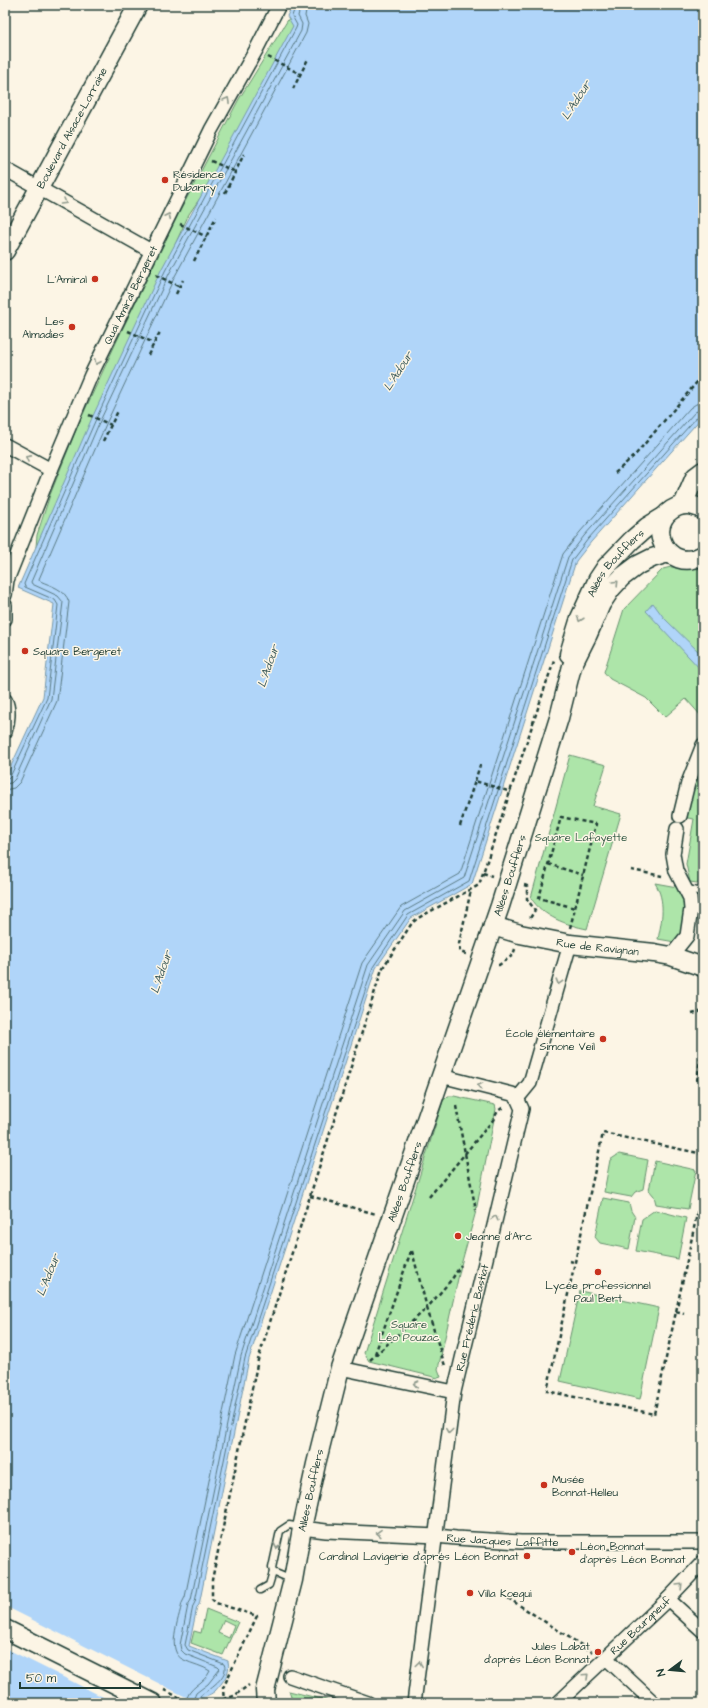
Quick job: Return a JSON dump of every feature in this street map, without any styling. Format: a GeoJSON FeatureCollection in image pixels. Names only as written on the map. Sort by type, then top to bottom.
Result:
{"type":"FeatureCollection","features":[{"type":"Feature","properties":{"kind":"main road","name":"Boulevard Alsace-Lorraine"},"geometry":{"type":"LineString","coordinates":[[5,252],[138,5]]}},
{"type":"Feature","properties":{"kind":"main road"},"geometry":{"type":"LineString","coordinates":[[703,471],[695,477],[683,505],[695,506],[703,510]]}},
{"type":"Feature","properties":{"kind":"main road","name":"Allées Boufflers"},"geometry":{"type":"LineString","coordinates":[[572,666],[569,652],[580,618],[598,579],[632,540],[647,527],[665,516],[673,509],[683,505]]}},
{"type":"Feature","properties":{"kind":"main road"},"geometry":{"type":"LineString","coordinates":[[665,516],[660,532],[664,548],[670,554],[685,560],[701,558]]}},
{"type":"Feature","properties":{"kind":"main road","name":"Allées Boufflers"},"geometry":{"type":"LineString","coordinates":[[266,1703],[265,1690],[282,1628],[293,1580],[302,1528],[340,1368],[493,926],[559,718],[572,666],[601,604],[611,589],[622,577],[638,565],[652,558],[670,554]]}},
{"type":"Feature","properties":{"kind":"main road","name":"Rue de Ravignan"},"geometry":{"type":"LineString","coordinates":[[493,926],[520,934],[570,944],[671,956],[703,967]]}},
{"type":"Feature","properties":{"kind":"main road"},"geometry":{"type":"LineString","coordinates":[[5,1629],[153,1703]]}},
{"type":"Feature","properties":{"kind":"street","name":"Quai Amiral Bergeret"},"geometry":{"type":"LineString","coordinates":[[5,594],[7,580],[51,470],[76,409],[115,324],[198,154],[256,50],[278,5]]}},
{"type":"Feature","properties":{"kind":"street"},"geometry":{"type":"LineString","coordinates":[[5,169],[151,251]]}},
{"type":"Feature","properties":{"kind":"street"},"geometry":{"type":"LineString","coordinates":[[5,445],[51,470]]}},
{"type":"Feature","properties":{"kind":"street"},"geometry":{"type":"LineString","coordinates":[[5,605],[5,619]]}},
{"type":"Feature","properties":{"kind":"street"},"geometry":{"type":"LineString","coordinates":[[5,700],[8,705],[8,724],[5,732]]}},
{"type":"Feature","properties":{"kind":"street"},"geometry":{"type":"LineString","coordinates":[[671,956],[687,936],[692,909],[690,898],[676,871],[673,854],[678,823],[688,783],[703,745]]}},
{"type":"Feature","properties":{"kind":"street"},"geometry":{"type":"LineString","coordinates":[[441,1076],[512,1094],[517,1098],[530,1083],[570,944]]}},
{"type":"Feature","properties":{"kind":"street","name":"Rue Frédéric Bastiat"},"geometry":{"type":"LineString","coordinates":[[414,1703],[437,1536],[449,1391],[522,1109],[517,1098]]}},
{"type":"Feature","properties":{"kind":"street"},"geometry":{"type":"LineString","coordinates":[[340,1368],[449,1391]]}},
{"type":"Feature","properties":{"kind":"street","name":"Rue Jacques Laffitte"},"geometry":{"type":"LineString","coordinates":[[302,1528],[326,1531],[437,1536],[521,1542],[703,1542]]}},
{"type":"Feature","properties":{"kind":"street","name":"Rue Bourgneuf"},"geometry":{"type":"LineString","coordinates":[[558,1703],[668,1598],[703,1562]]}},
{"type":"Feature","properties":{"kind":"street"},"geometry":{"type":"LineString","coordinates":[[668,1598],[703,1632]]}},
{"type":"Feature","properties":{"kind":"street"},"geometry":{"type":"LineString","coordinates":[[606,1658],[654,1703]]}},
{"type":"Feature","properties":{"kind":"street"},"geometry":{"type":"LineString","coordinates":[[290,1676],[368,1703]]}},
{"type":"Feature","properties":{"kind":"lane"},"geometry":{"type":"LineString","coordinates":[[683,884],[703,892]]}},
{"type":"Feature","properties":{"kind":"lane"},"geometry":{"type":"LineString","coordinates":[[260,1590],[269,1585],[273,1572],[272,1568],[280,1531],[289,1525],[302,1528]]}},
{"type":"Feature","properties":{"kind":"lane"},"geometry":{"type":"LineString","coordinates":[[273,1572],[293,1580]]}},
{"type":"Feature","properties":{"kind":"path"},"geometry":{"type":"LineString","coordinates":[[256,50],[300,74]]}},
{"type":"Feature","properties":{"kind":"path"},"geometry":{"type":"LineString","coordinates":[[293,88],[308,59]]}},
{"type":"Feature","properties":{"kind":"path"},"geometry":{"type":"LineString","coordinates":[[198,154],[236,172]]}},
{"type":"Feature","properties":{"kind":"path"},"geometry":{"type":"LineString","coordinates":[[226,193],[244,154]]}},
{"type":"Feature","properties":{"kind":"path"},"geometry":{"type":"LineString","coordinates":[[194,261],[216,217]]}},
{"type":"Feature","properties":{"kind":"path"},"geometry":{"type":"LineString","coordinates":[[167,218],[206,237]]}},
{"type":"Feature","properties":{"kind":"path"},"geometry":{"type":"LineString","coordinates":[[143,268],[180,287]]}},
{"type":"Feature","properties":{"kind":"path"},"geometry":{"type":"LineString","coordinates":[[176,294],[183,280]]}},
{"type":"Feature","properties":{"kind":"path"},"geometry":{"type":"LineString","coordinates":[[115,324],[154,343]]}},
{"type":"Feature","properties":{"kind":"path"},"geometry":{"type":"LineString","coordinates":[[148,355],[160,332]]}},
{"type":"Feature","properties":{"kind":"path"},"geometry":{"type":"LineString","coordinates":[[615,473],[636,454],[703,375]]}},
{"type":"Feature","properties":{"kind":"path"},"geometry":{"type":"LineString","coordinates":[[76,409],[111,425]]}},
{"type":"Feature","properties":{"kind":"path"},"geometry":{"type":"LineString","coordinates":[[102,441],[118,411]]}},
{"type":"Feature","properties":{"kind":"path"},"geometry":{"type":"LineString","coordinates":[[460,826],[480,765]]}},
{"type":"Feature","properties":{"kind":"path"},"geometry":{"type":"LineString","coordinates":[[475,781],[511,792]]}},
{"type":"Feature","properties":{"kind":"path"},"geometry":{"type":"LineString","coordinates":[[570,944],[570,926],[575,908],[596,824],[561,817],[539,898],[575,908]]}},
{"type":"Feature","properties":{"kind":"path"},"geometry":{"type":"LineString","coordinates":[[548,864],[583,874]]}},
{"type":"Feature","properties":{"kind":"path"},"geometry":{"type":"LineString","coordinates":[[631,870],[683,884]]}},
{"type":"Feature","properties":{"kind":"path"},"geometry":{"type":"LineString","coordinates":[[224,1701],[223,1688],[257,1616],[216,1603],[212,1599],[212,1580],[258,1360],[382,969],[412,923],[418,918],[472,890],[479,885],[483,873]]}},
{"type":"Feature","properties":{"kind":"path"},"geometry":{"type":"LineString","coordinates":[[472,890],[459,944],[460,952],[499,965],[513,954],[520,934]]}},
{"type":"Feature","properties":{"kind":"path"},"geometry":{"type":"LineString","coordinates":[[692,1014],[703,1011]]}},
{"type":"Feature","properties":{"kind":"path"},"geometry":{"type":"LineString","coordinates":[[697,1081],[703,1038]]}},
{"type":"Feature","properties":{"kind":"path"},"geometry":{"type":"LineString","coordinates":[[429,1197],[493,1120],[498,1111],[517,1098]]}},
{"type":"Feature","properties":{"kind":"path"},"geometry":{"type":"LineString","coordinates":[[456,1106],[466,1152],[476,1211]]}},
{"type":"Feature","properties":{"kind":"path"},"geometry":{"type":"LineString","coordinates":[[703,1154],[603,1133],[547,1391],[654,1414],[703,1186]]}},
{"type":"Feature","properties":{"kind":"path"},"geometry":{"type":"LineString","coordinates":[[310,1196],[391,1218]]}},
{"type":"Feature","properties":{"kind":"path"},"geometry":{"type":"LineString","coordinates":[[375,1355],[412,1251],[427,1308],[447,1372],[449,1391]]}},
{"type":"Feature","properties":{"kind":"path"},"geometry":{"type":"LineString","coordinates":[[569,1261],[575,1262]]}},
{"type":"Feature","properties":{"kind":"path"},"geometry":{"type":"LineString","coordinates":[[361,1372],[375,1355],[427,1308],[452,1279],[460,1265]]}},
{"type":"Feature","properties":{"kind":"path"},"geometry":{"type":"LineString","coordinates":[[676,1311],[684,1313]]}},
{"type":"Feature","properties":{"kind":"path"},"geometry":{"type":"LineString","coordinates":[[508,1598],[596,1655],[606,1658]]}},
{"type":"Feature","properties":{"kind":"path"},"geometry":{"type":"LineString","coordinates":[[210,1703],[224,1701],[234,1696],[248,1686],[251,1680]]}},
{"type":"Feature","properties":{"kind":"green space"},"geometry":{"type":"Polygon","coordinates":[[[289,18],[294,24],[289,37],[212,181],[189,214],[36,547],[37,535],[50,495],[78,425],[121,332],[179,213],[239,99],[289,18]]]}},
{"type":"Feature","properties":{"kind":"green space"},"geometry":{"type":"Polygon","coordinates":[[[671,567],[703,569],[703,718],[686,699],[665,717],[646,698],[610,679],[604,672],[624,609],[663,569],[671,567]]]}},
{"type":"Feature","properties":{"kind":"green space"},"geometry":{"type":"Polygon","coordinates":[[[703,753],[703,884],[690,882],[686,864],[694,819],[682,817],[703,753]]]}},
{"type":"Feature","properties":{"kind":"green space","name":"Square Lafayette"},"geometry":{"type":"Polygon","coordinates":[[[570,755],[606,765],[593,806],[621,814],[587,929],[556,919],[536,905],[531,898],[570,755]]]}},
{"type":"Feature","properties":{"kind":"green space"},"geometry":{"type":"Polygon","coordinates":[[[655,883],[677,887],[683,893],[688,913],[683,935],[675,942],[658,939],[662,918],[662,904],[661,897],[655,883]]]}},
{"type":"Feature","properties":{"kind":"green space","name":"Square Léo Pouzac"},"geometry":{"type":"Polygon","coordinates":[[[448,1096],[495,1105],[496,1109],[476,1211],[461,1265],[438,1369],[441,1377],[438,1378],[369,1361],[364,1353],[443,1101],[448,1096]]]}},
{"type":"Feature","properties":{"kind":"green space"},"geometry":{"type":"Polygon","coordinates":[[[619,1154],[648,1160],[643,1189],[635,1192],[631,1197],[604,1192],[610,1160],[619,1154]]]}},
{"type":"Feature","properties":{"kind":"green space"},"geometry":{"type":"Polygon","coordinates":[[[655,1161],[696,1170],[688,1209],[656,1204],[654,1196],[649,1190],[655,1161]]]}},
{"type":"Feature","properties":{"kind":"green space"},"geometry":{"type":"Polygon","coordinates":[[[603,1198],[629,1203],[631,1211],[635,1217],[629,1249],[600,1243],[595,1237],[603,1198]]]}},
{"type":"Feature","properties":{"kind":"green space"},"geometry":{"type":"Polygon","coordinates":[[[655,1210],[686,1218],[678,1259],[636,1251],[642,1219],[655,1210]]]}},
{"type":"Feature","properties":{"kind":"green space"},"geometry":{"type":"Polygon","coordinates":[[[580,1291],[659,1308],[640,1399],[560,1381],[580,1291]]]}},
{"type":"Feature","properties":{"kind":"green space"},"geometry":{"type":"Polygon","coordinates":[[[206,1609],[238,1622],[223,1655],[191,1643],[194,1631],[201,1633],[206,1609]],[[224,1620],[218,1633],[229,1638],[234,1625],[224,1620]]]}},
{"type":"Feature","properties":{"kind":"green space"},"geometry":{"type":"Polygon","coordinates":[[[289,1691],[334,1702],[334,1703],[293,1703],[289,1691]]]}},
{"type":"Feature","properties":{"kind":"water","name":"L'Adour"},"geometry":{"type":"Polygon","coordinates":[[[293,5],[703,5],[703,416],[591,542],[576,561],[472,884],[411,918],[376,968],[249,1359],[199,1605],[197,1607],[189,1646],[228,1661],[229,1665],[226,1677],[215,1691],[205,1697],[201,1703],[5,1703],[5,779],[43,697],[54,604],[18,588],[92,418],[161,270],[293,26],[287,16],[293,5]]]}},
{"type":"Feature","properties":{"kind":"water"},"geometry":{"type":"Polygon","coordinates":[[[653,603],[664,618],[703,656],[703,674],[702,671],[646,611],[653,603]]]}},
{"type":"Feature","properties":{"kind":"pier"},"geometry":{"type":"Polygon","coordinates":[[[5,1606],[186,1697],[195,1700],[216,1693],[204,1700],[203,1703],[115,1703],[5,1648],[5,1606]]]}},
{"type":"Feature","properties":{"kind":"place","name":"Résidence Dubarry"},"geometry":{"type":"Point","coordinates":[165,180]}},
{"type":"Feature","properties":{"kind":"place","name":"L'Amiral"},"geometry":{"type":"Point","coordinates":[95,279]}},
{"type":"Feature","properties":{"kind":"place","name":"Les Almadies"},"geometry":{"type":"Point","coordinates":[72,327]}},
{"type":"Feature","properties":{"kind":"place","name":"Square Bergeret"},"geometry":{"type":"Point","coordinates":[25,651]}},
{"type":"Feature","properties":{"kind":"place","name":"École élémentaire Simone Veil"},"geometry":{"type":"Point","coordinates":[603,1039]}},
{"type":"Feature","properties":{"kind":"place","name":"Jeanne d'Arc"},"geometry":{"type":"Point","coordinates":[458,1236]}},
{"type":"Feature","properties":{"kind":"place","name":"Lycée professionnel Paul Bert"},"geometry":{"type":"Point","coordinates":[598,1272]}},
{"type":"Feature","properties":{"kind":"place","name":"Musée Bonnat-Helleu"},"geometry":{"type":"Point","coordinates":[544,1485]}},
{"type":"Feature","properties":{"kind":"place","name":"Léon Bonnat d'après Léon Bonnat"},"geometry":{"type":"Point","coordinates":[572,1552]}},
{"type":"Feature","properties":{"kind":"place","name":"Cardinal Lavigerie d'après Léon Bonnat"},"geometry":{"type":"Point","coordinates":[527,1556]}},
{"type":"Feature","properties":{"kind":"place","name":"Villa Koegui"},"geometry":{"type":"Point","coordinates":[470,1593]}},
{"type":"Feature","properties":{"kind":"place","name":"Jules Labat d'après Léon Bonnat"},"geometry":{"type":"Point","coordinates":[598,1652]}}]}
